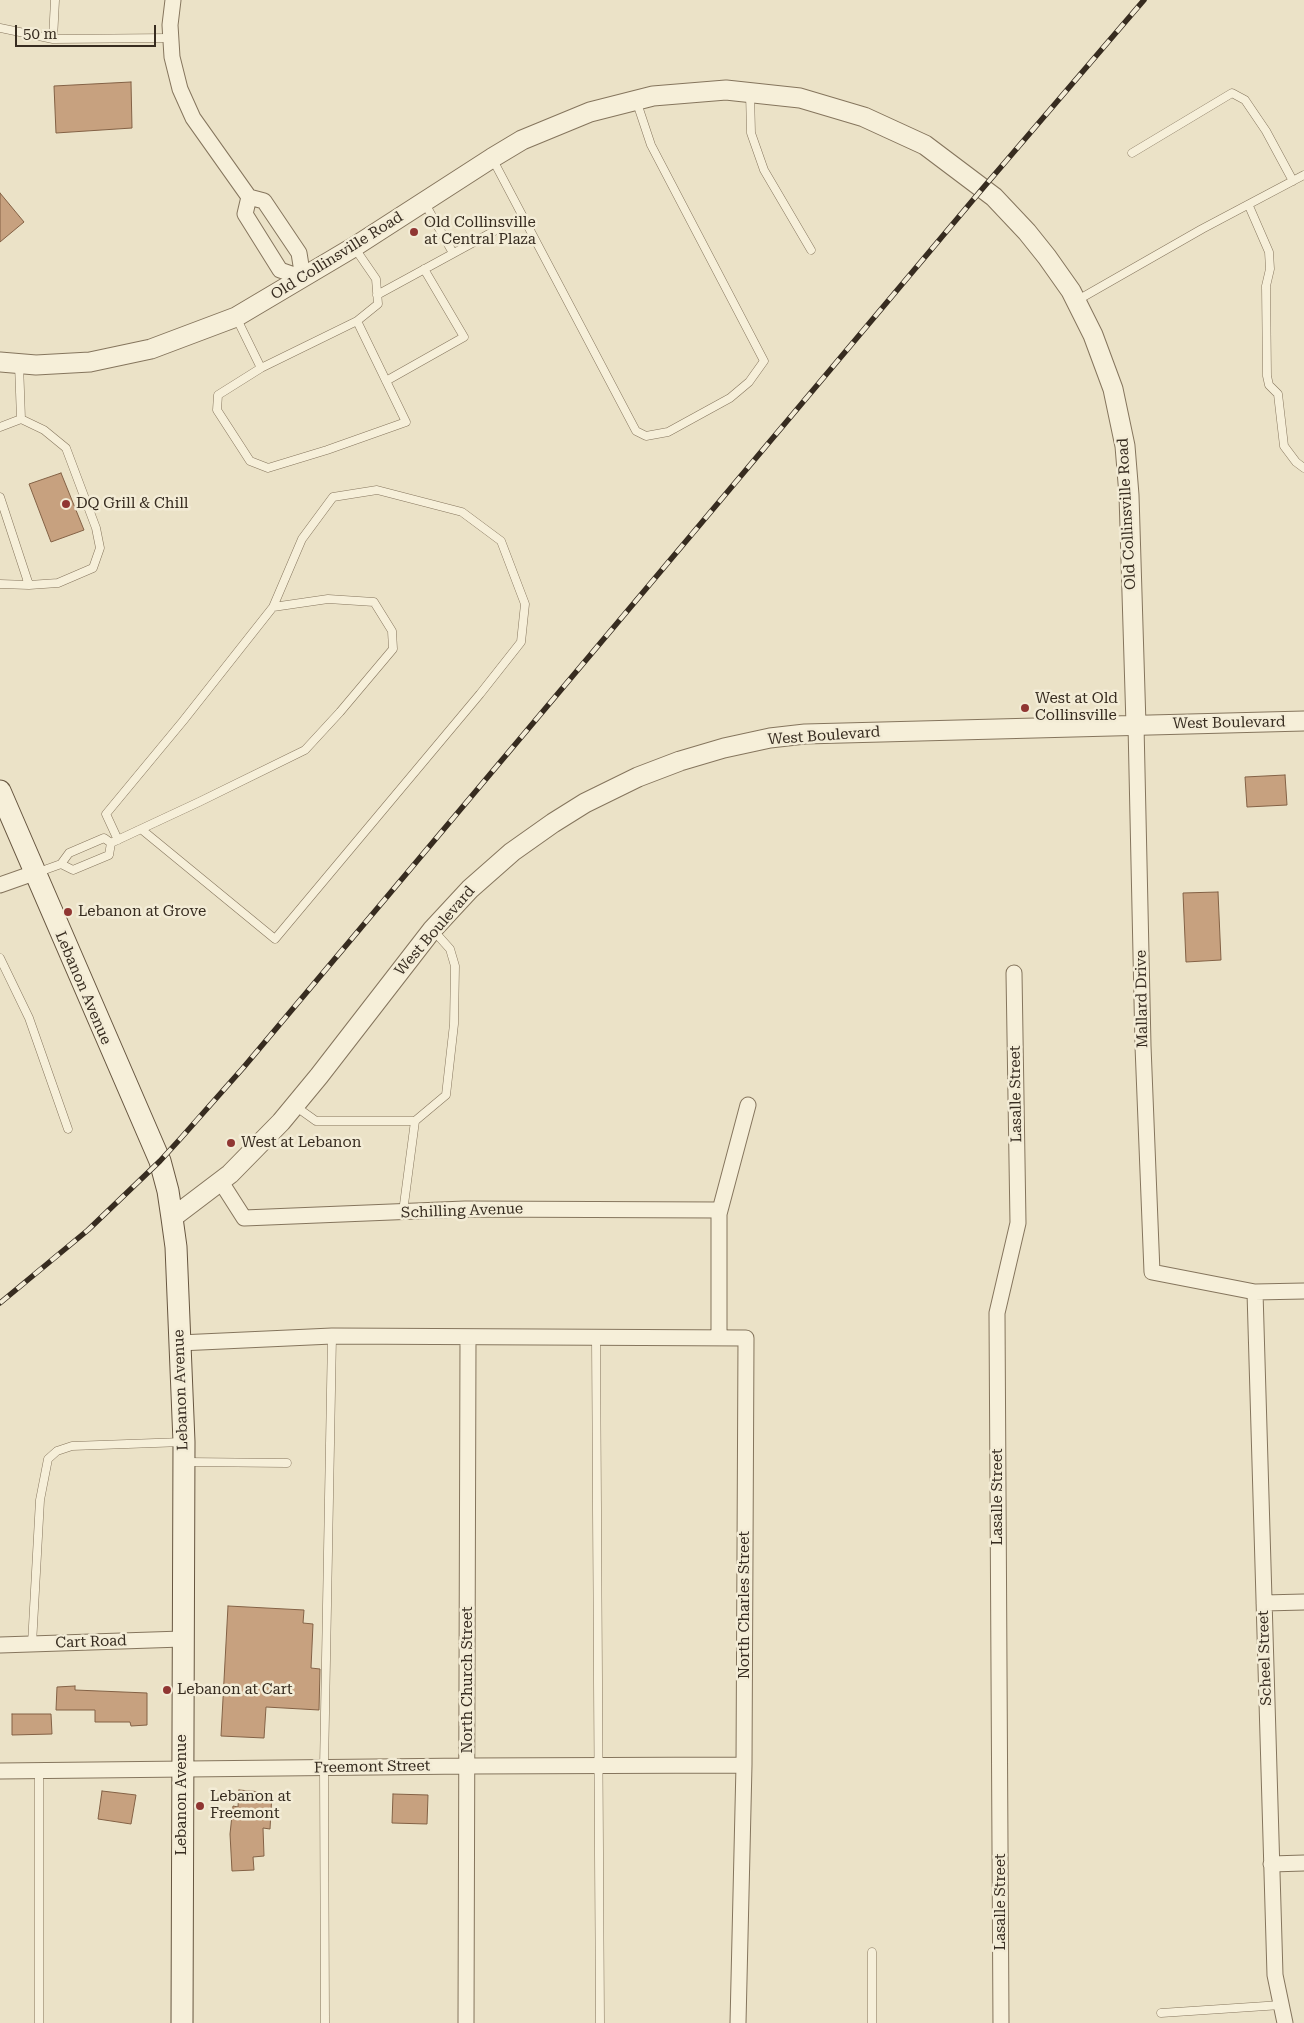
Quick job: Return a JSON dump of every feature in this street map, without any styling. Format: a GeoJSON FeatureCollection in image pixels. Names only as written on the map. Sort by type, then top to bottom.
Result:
{"type":"FeatureCollection","features":[{"type":"Feature","properties":{"kind":"main road","name":"Lebanon Avenue"},"geometry":{"type":"LineString","coordinates":[[0,792],[160,1161],[168,1191],[172,1218],[176,1247],[184,1452],[182,2023]]}},
{"type":"Feature","properties":{"kind":"street"},"geometry":{"type":"LineString","coordinates":[[173,0],[170,25],[172,57],[180,89],[193,118],[249,197],[264,201],[299,253],[303,278],[280,270],[245,214],[249,197]]}},
{"type":"Feature","properties":{"kind":"street","name":"Old Collinsville Road"},"geometry":{"type":"LineString","coordinates":[[0,362],[36,365],[90,362],[152,349],[236,317],[354,247],[522,140],[590,112],[654,96],[726,90],[800,98],[855,114],[925,145],[983,188],[1003,206],[1041,248],[1076,301],[1093,336],[1107,370],[1124,440],[1129,495],[1136,725]]}},
{"type":"Feature","properties":{"kind":"street","name":"West Boulevard"},"geometry":{"type":"LineString","coordinates":[[172,1218],[221,1182],[260,1145],[295,1106],[432,930],[490,870],[553,823],[585,803],[624,783],[694,756],[755,741],[806,734],[1304,721]]}},
{"type":"Feature","properties":{"kind":"street","name":"Mallard Drive"},"geometry":{"type":"LineString","coordinates":[[1136,725],[1143,1046],[1152,1272],[1255,1292]]}},
{"type":"Feature","properties":{"kind":"street"},"geometry":{"type":"LineString","coordinates":[[0,885],[34,873]]}},
{"type":"Feature","properties":{"kind":"street","name":"Lasalle Street"},"geometry":{"type":"LineString","coordinates":[[1001,2023],[997,1314],[1018,1223],[1014,973]]}},
{"type":"Feature","properties":{"kind":"street"},"geometry":{"type":"LineString","coordinates":[[179,1343],[332,1336],[468,1338],[718,1337],[719,1214],[748,1105]]}},
{"type":"Feature","properties":{"kind":"street","name":"Schilling Avenue"},"geometry":{"type":"LineString","coordinates":[[221,1182],[244,1218],[465,1209],[719,1210],[719,1214]]}},
{"type":"Feature","properties":{"kind":"street"},"geometry":{"type":"LineString","coordinates":[[1255,1292],[1304,1291]]}},
{"type":"Feature","properties":{"kind":"street","name":"Scheel Street"},"geometry":{"type":"LineString","coordinates":[[1255,1292],[1275,1975],[1284,2023]]}},
{"type":"Feature","properties":{"kind":"street","name":"North Charles Street"},"geometry":{"type":"LineString","coordinates":[[718,1337],[746,1338],[744,1765],[738,2023]]}},
{"type":"Feature","properties":{"kind":"street","name":"North Church Street"},"geometry":{"type":"LineString","coordinates":[[466,2023],[468,1338]]}},
{"type":"Feature","properties":{"kind":"street"},"geometry":{"type":"LineString","coordinates":[[1264,1603],[1304,1602]]}},
{"type":"Feature","properties":{"kind":"street","name":"Cart Road"},"geometry":{"type":"LineString","coordinates":[[0,1645],[182,1639]]}},
{"type":"Feature","properties":{"kind":"street","name":"Freemont Street"},"geometry":{"type":"LineString","coordinates":[[0,1771],[744,1765]]}},
{"type":"Feature","properties":{"kind":"street"},"geometry":{"type":"LineString","coordinates":[[1271,1864],[1304,1863]]}},
{"type":"Feature","properties":{"kind":"lane"},"geometry":{"type":"LineString","coordinates":[[52,39],[55,0]]}},
{"type":"Feature","properties":{"kind":"lane"},"geometry":{"type":"LineString","coordinates":[[0,28],[52,39],[171,38]]}},
{"type":"Feature","properties":{"kind":"lane"},"geometry":{"type":"LineString","coordinates":[[750,92],[751,133],[764,170],[811,250]]}},
{"type":"Feature","properties":{"kind":"lane"},"geometry":{"type":"LineString","coordinates":[[1132,153],[1232,93],[1245,100],[1266,132],[1293,181]]}},
{"type":"Feature","properties":{"kind":"lane"},"geometry":{"type":"LineString","coordinates":[[492,158],[636,431],[646,436],[668,432],[730,398],[749,382],[764,361],[651,145],[636,100]]}},
{"type":"Feature","properties":{"kind":"lane"},"geometry":{"type":"LineString","coordinates":[[1076,301],[1202,229],[1249,206],[1304,175]]}},
{"type":"Feature","properties":{"kind":"lane"},"geometry":{"type":"LineString","coordinates":[[424,202],[454,253]]}},
{"type":"Feature","properties":{"kind":"lane"},"geometry":{"type":"LineString","coordinates":[[1249,206],[1269,252],[1270,269],[1266,286],[1267,376],[1269,385],[1278,394],[1284,446],[1296,462],[1304,468]]}},
{"type":"Feature","properties":{"kind":"lane"},"geometry":{"type":"LineString","coordinates":[[377,296],[498,229]]}},
{"type":"Feature","properties":{"kind":"lane"},"geometry":{"type":"LineString","coordinates":[[354,247],[376,279],[378,304],[357,321],[261,368],[218,396],[218,410],[250,462],[268,468],[327,450],[406,422],[357,321]]}},
{"type":"Feature","properties":{"kind":"lane"},"geometry":{"type":"LineString","coordinates":[[386,381],[464,337],[424,269]]}},
{"type":"Feature","properties":{"kind":"lane"},"geometry":{"type":"LineString","coordinates":[[236,317],[261,368]]}},
{"type":"Feature","properties":{"kind":"lane"},"geometry":{"type":"LineString","coordinates":[[19,364],[21,419]]}},
{"type":"Feature","properties":{"kind":"lane"},"geometry":{"type":"LineString","coordinates":[[0,427],[21,419],[44,430],[66,448],[96,528],[100,548],[93,568],[58,583],[0,584]]}},
{"type":"Feature","properties":{"kind":"lane"},"geometry":{"type":"LineString","coordinates":[[61,864],[73,870],[109,854],[115,841],[106,814],[184,721],[273,607],[302,539],[333,497],[377,490],[462,512],[501,541],[525,604],[521,642],[275,939],[141,829]]}},
{"type":"Feature","properties":{"kind":"lane"},"geometry":{"type":"LineString","coordinates":[[0,497],[29,585]]}},
{"type":"Feature","properties":{"kind":"lane"},"geometry":{"type":"LineString","coordinates":[[34,873],[61,864],[69,853],[104,838],[115,841],[304,750],[340,712],[393,649],[392,631],[374,602],[328,599],[273,607]]}},
{"type":"Feature","properties":{"kind":"lane"},"geometry":{"type":"LineString","coordinates":[[295,1106],[316,1121],[415,1121],[446,1095],[454,1024],[454,966],[450,948],[432,930]]}},
{"type":"Feature","properties":{"kind":"lane"},"geometry":{"type":"LineString","coordinates":[[0,958],[29,1018],[68,1129]]}},
{"type":"Feature","properties":{"kind":"lane"},"geometry":{"type":"LineString","coordinates":[[403,1212],[415,1121]]}},
{"type":"Feature","properties":{"kind":"lane"},"geometry":{"type":"LineString","coordinates":[[325,2023],[324,1767],[332,1336]]}},
{"type":"Feature","properties":{"kind":"lane"},"geometry":{"type":"LineString","coordinates":[[596,1337],[600,2023]]}},
{"type":"Feature","properties":{"kind":"lane"},"geometry":{"type":"LineString","coordinates":[[32,1644],[40,1500],[48,1459],[57,1451],[72,1446],[184,1452],[287,1463]]}},
{"type":"Feature","properties":{"kind":"lane"},"geometry":{"type":"LineString","coordinates":[[39,2023],[40,1771]]}},
{"type":"Feature","properties":{"kind":"lane"},"geometry":{"type":"LineString","coordinates":[[872,1952],[872,2023]]}},
{"type":"Feature","properties":{"kind":"lane"},"geometry":{"type":"LineString","coordinates":[[1161,2013],[1281,2005]]}},
{"type":"Feature","properties":{"kind":"building"},"geometry":{"type":"Polygon","coordinates":[[[131,82],[132,128],[56,133],[54,86],[131,82]]]}},
{"type":"Feature","properties":{"kind":"building"},"geometry":{"type":"Polygon","coordinates":[[[0,193],[24,222],[0,242],[0,193]]]}},
{"type":"Feature","properties":{"kind":"building"},"geometry":{"type":"Polygon","coordinates":[[[61,473],[84,530],[51,542],[29,484],[61,473]]]}},
{"type":"Feature","properties":{"kind":"building"},"geometry":{"type":"Polygon","coordinates":[[[1285,775],[1287,805],[1247,807],[1245,777],[1285,775]]]}},
{"type":"Feature","properties":{"kind":"building"},"geometry":{"type":"Polygon","coordinates":[[[1218,892],[1221,960],[1186,962],[1183,893],[1218,892]]]}},
{"type":"Feature","properties":{"kind":"building"},"geometry":{"type":"Polygon","coordinates":[[[228,1606],[304,1610],[303,1623],[313,1624],[311,1668],[320,1669],[319,1710],[266,1707],[264,1738],[221,1736],[228,1606]]]}},
{"type":"Feature","properties":{"kind":"building"},"geometry":{"type":"Polygon","coordinates":[[[75,1686],[75,1690],[147,1693],[147,1725],[131,1726],[130,1722],[95,1722],[95,1710],[56,1710],[57,1687],[75,1686]]]}},
{"type":"Feature","properties":{"kind":"building"},"geometry":{"type":"Polygon","coordinates":[[[12,1714],[51,1714],[52,1734],[12,1735],[12,1714]]]}},
{"type":"Feature","properties":{"kind":"building"},"geometry":{"type":"Polygon","coordinates":[[[239,1790],[272,1793],[270,1829],[263,1828],[264,1856],[253,1857],[254,1870],[232,1871],[230,1834],[233,1806],[238,1807],[239,1790]]]}},
{"type":"Feature","properties":{"kind":"building"},"geometry":{"type":"Polygon","coordinates":[[[102,1791],[136,1795],[131,1824],[98,1819],[102,1791]]]}},
{"type":"Feature","properties":{"kind":"building"},"geometry":{"type":"Polygon","coordinates":[[[393,1794],[428,1795],[427,1824],[392,1823],[393,1794]]]}},
{"type":"Feature","properties":{"kind":"railway"},"geometry":{"type":"LineString","coordinates":[[0,1303],[88,1230],[160,1161],[243,1068],[983,188],[1144,0]]}},
{"type":"Feature","properties":{"kind":"place","name":"Old Collinsville at Central Plaza"},"geometry":{"type":"Point","coordinates":[414,232]}},
{"type":"Feature","properties":{"kind":"place","name":"DQ Grill & Chill"},"geometry":{"type":"Point","coordinates":[66,504]}},
{"type":"Feature","properties":{"kind":"place","name":"West at Old Collinsville"},"geometry":{"type":"Point","coordinates":[1025,708]}},
{"type":"Feature","properties":{"kind":"place","name":"Lebanon at Grove"},"geometry":{"type":"Point","coordinates":[68,912]}},
{"type":"Feature","properties":{"kind":"place","name":"West at Lebanon"},"geometry":{"type":"Point","coordinates":[231,1143]}},
{"type":"Feature","properties":{"kind":"place","name":"Lebanon at Cart"},"geometry":{"type":"Point","coordinates":[167,1690]}},
{"type":"Feature","properties":{"kind":"place","name":"Lebanon at Freemont"},"geometry":{"type":"Point","coordinates":[200,1806]}}]}
